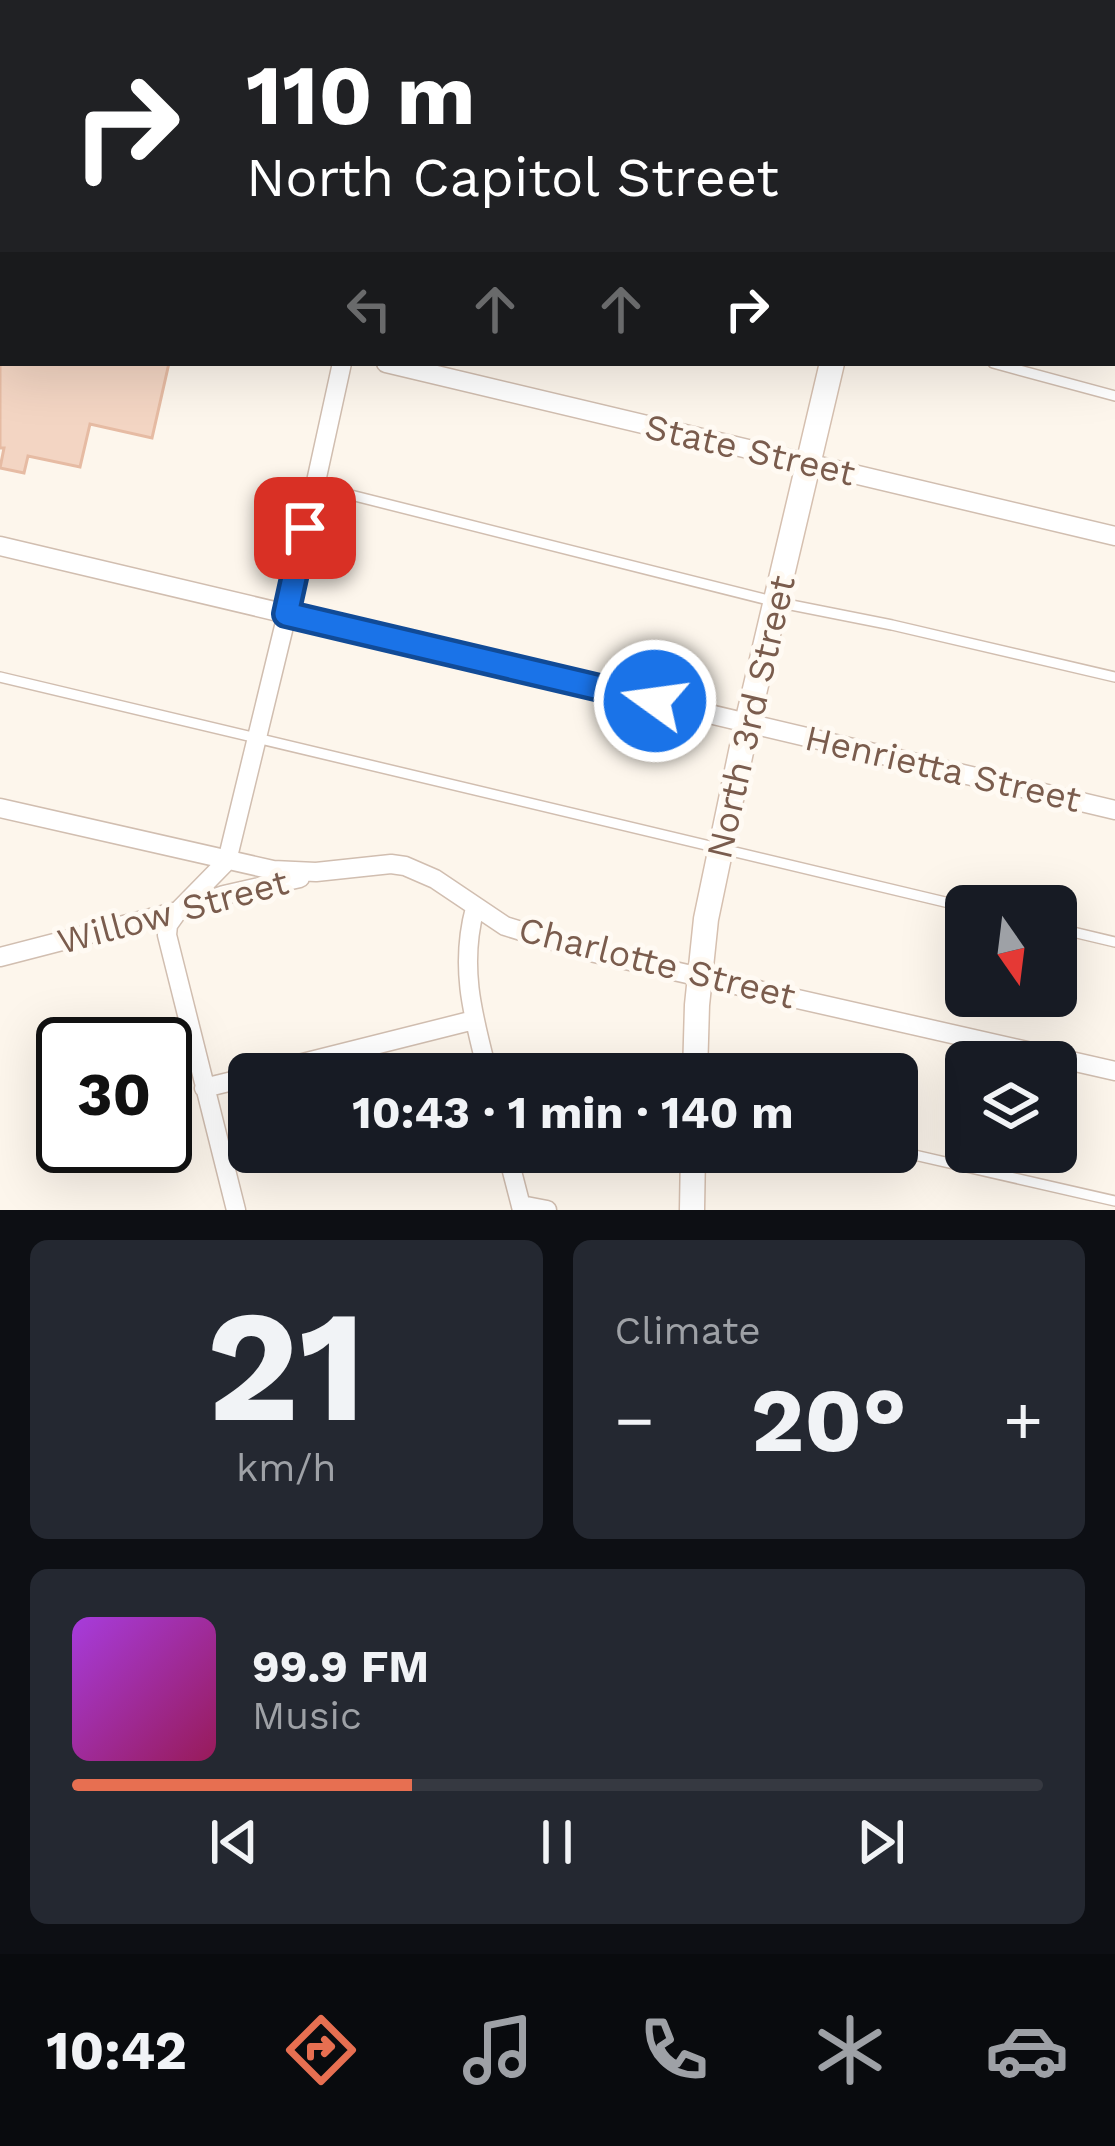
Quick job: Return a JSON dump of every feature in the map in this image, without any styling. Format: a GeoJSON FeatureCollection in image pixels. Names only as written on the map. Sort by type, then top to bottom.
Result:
{"type":"FeatureCollection","features":[{"type":"Feature","properties":{"kind":"main road","name":"North 3rd Street"},"geometry":{"type":"LineString","coordinates":[[696,1053],[706,919],[831,366]]}},
{"type":"Feature","properties":{"kind":"main road"},"geometry":{"type":"LineString","coordinates":[[692,1210],[693,1173]]}},
{"type":"Feature","properties":{"kind":"street"},"geometry":{"type":"LineString","coordinates":[[236,1210],[168,947],[168,925],[226,861],[341,366]]}},
{"type":"Feature","properties":{"kind":"street","name":"State Street"},"geometry":{"type":"LineString","coordinates":[[399,366],[1115,536]]}},
{"type":"Feature","properties":{"kind":"street","name":"Henrietta Street"},"geometry":{"type":"LineString","coordinates":[[0,546],[1115,810]]}},
{"type":"Feature","properties":{"kind":"street","name":"Charlotte Street"},"geometry":{"type":"LineString","coordinates":[[0,808],[273,870],[405,866],[435,879],[505,926],[537,937],[1115,1071]]}},
{"type":"Feature","properties":{"kind":"street","name":"Willow Street"},"geometry":{"type":"LineString","coordinates":[[0,957],[224,895],[346,869]]}},
{"type":"Feature","properties":{"kind":"street"},"geometry":{"type":"LineString","coordinates":[[475,908],[466,952],[483,1053]]}},
{"type":"Feature","properties":{"kind":"street"},"geometry":{"type":"LineString","coordinates":[[343,1053],[474,1020]]}},
{"type":"Feature","properties":{"kind":"street"},"geometry":{"type":"LineString","coordinates":[[204,1088],[228,1082]]}},
{"type":"Feature","properties":{"kind":"street"},"geometry":{"type":"LineString","coordinates":[[512,1173],[521,1207],[547,1210]]}},
{"type":"Feature","properties":{"kind":"lane"},"geometry":{"type":"LineString","coordinates":[[1003,366],[1115,396]]}},
{"type":"Feature","properties":{"kind":"lane"},"geometry":{"type":"LineString","coordinates":[[315,486],[776,602],[1115,677]]}},
{"type":"Feature","properties":{"kind":"lane"},"geometry":{"type":"LineString","coordinates":[[0,677],[945,902]]}},
{"type":"Feature","properties":{"kind":"lane"},"geometry":{"type":"LineString","coordinates":[[1077,933],[1115,942]]}},
{"type":"Feature","properties":{"kind":"lane"},"geometry":{"type":"LineString","coordinates":[[918,1156],[1115,1201]]}},
{"type":"Feature","properties":{"kind":"building"},"geometry":{"type":"Polygon","coordinates":[[[0,366],[168,366],[152,438],[90,424],[80,467],[28,456],[24,473],[0,468],[4,448],[0,448],[0,366]]]}},
{"type":"Feature","properties":{"kind":"route"},"geometry":{"type":"LineString","coordinates":[[305,528],[286,614],[655,701]]}}]}
